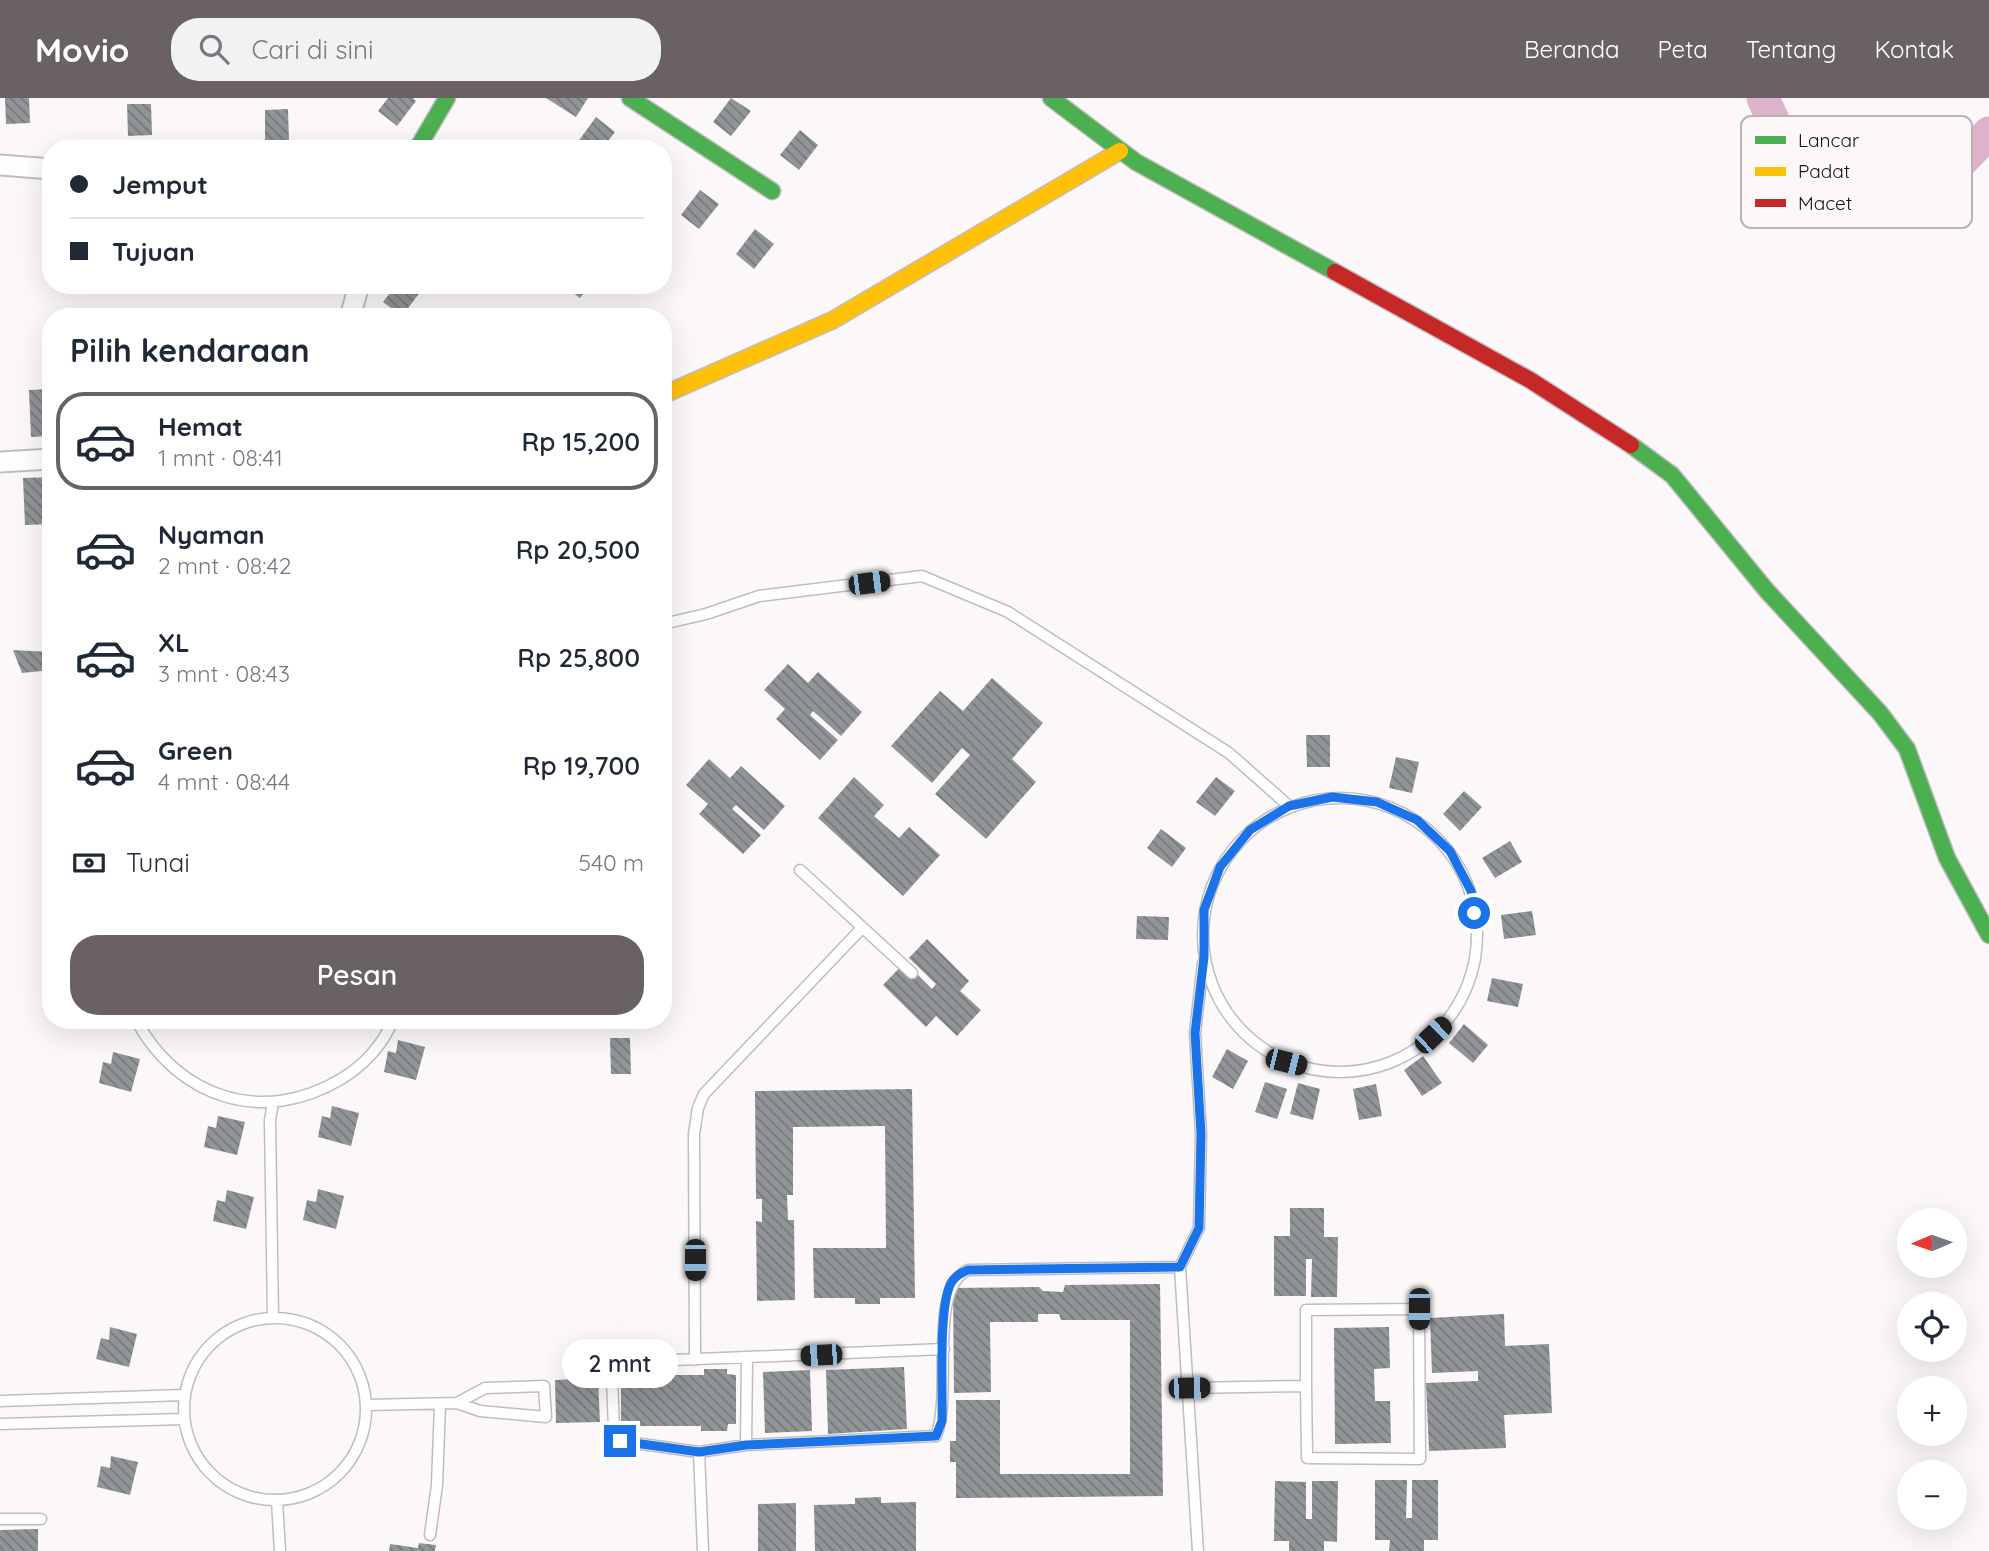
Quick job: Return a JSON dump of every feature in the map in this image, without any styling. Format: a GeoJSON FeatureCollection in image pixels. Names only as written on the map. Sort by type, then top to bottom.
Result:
{"type":"FeatureCollection","features":[{"type":"Feature","properties":{"kind":"street"},"geometry":{"type":"LineString","coordinates":[[422,140],[447,98]]}},
{"type":"Feature","properties":{"kind":"street"},"geometry":{"type":"LineString","coordinates":[[630,98],[772,191]]}},
{"type":"Feature","properties":{"kind":"street"},"geometry":{"type":"LineString","coordinates":[[1051,98],[1120,151],[1530,380],[1655,460],[1672,475],[1767,591],[1880,713],[1907,749],[1947,858],[1969,903],[1989,935]]}},
{"type":"Feature","properties":{"kind":"street"},"geometry":{"type":"LineString","coordinates":[[672,391],[832,320],[1120,151]]}},
{"type":"Feature","properties":{"kind":"street"},"geometry":{"type":"LineString","coordinates":[[0,165],[42,168]]}},
{"type":"Feature","properties":{"kind":"street"},"geometry":{"type":"LineString","coordinates":[[0,462],[42,460]]}},
{"type":"Feature","properties":{"kind":"lane"},"geometry":{"type":"LineString","coordinates":[[672,621],[760,596],[922,576],[991,604],[1019,620],[1229,753],[1289,806]]}},
{"type":"Feature","properties":{"kind":"lane"},"geometry":{"type":"LineString","coordinates":[[1198,1551],[1180,1267],[1199,1228],[1201,1134],[1195,1033],[1204,957],[1204,910],[1220,867],[1250,830],[1289,806],[1332,797],[1377,802],[1417,820],[1450,851],[1471,891],[1478,935],[1470,980],[1450,1019],[1417,1050],[1377,1069],[1331,1074],[1286,1062],[1247,1037],[1219,1001],[1204,957]]}},
{"type":"Feature","properties":{"kind":"lane"},"geometry":{"type":"LineString","coordinates":[[800,870],[912,973]]}},
{"type":"Feature","properties":{"kind":"lane"},"geometry":{"type":"LineString","coordinates":[[695,1360],[694,1134],[698,1108],[704,1094],[862,928]]}},
{"type":"Feature","properties":{"kind":"lane"},"geometry":{"type":"LineString","coordinates":[[141,1029],[149,1043],[173,1069],[203,1089],[237,1100],[273,1103],[318,1093],[357,1069],[389,1029]]}},
{"type":"Feature","properties":{"kind":"lane"},"geometry":{"type":"LineString","coordinates":[[273,1103],[270,1120],[273,1318]]}},
{"type":"Feature","properties":{"kind":"lane"},"geometry":{"type":"LineString","coordinates":[[944,1349],[620,1364],[612,1377],[614,1429],[620,1441],[699,1452],[746,1445],[936,1436],[942,1421],[944,1349],[944,1316],[950,1285],[958,1275],[968,1270],[1180,1267]]}},
{"type":"Feature","properties":{"kind":"lane"},"geometry":{"type":"LineString","coordinates":[[1419,1309],[1420,1459],[1307,1458],[1306,1386],[1306,1310],[1419,1309]]}},
{"type":"Feature","properties":{"kind":"lane"},"geometry":{"type":"LineString","coordinates":[[273,1318],[301,1321],[326,1334],[347,1354],[360,1378],[366,1405],[362,1435],[350,1461],[322,1487],[305,1496],[277,1501],[250,1498],[225,1486],[205,1469],[191,1445],[184,1419],[184,1395],[192,1371],[215,1341],[248,1322],[273,1318]]}},
{"type":"Feature","properties":{"kind":"lane"},"geometry":{"type":"LineString","coordinates":[[746,1445],[747,1359]]}},
{"type":"Feature","properties":{"kind":"lane"},"geometry":{"type":"LineString","coordinates":[[366,1405],[457,1403],[481,1412],[546,1417],[544,1385],[485,1388],[457,1403]]}},
{"type":"Feature","properties":{"kind":"lane"},"geometry":{"type":"LineString","coordinates":[[1189,1388],[1306,1386]]}},
{"type":"Feature","properties":{"kind":"lane"},"geometry":{"type":"LineString","coordinates":[[0,1401],[184,1395]]}},
{"type":"Feature","properties":{"kind":"lane"},"geometry":{"type":"LineString","coordinates":[[430,1535],[437,1485],[440,1404]]}},
{"type":"Feature","properties":{"kind":"lane"},"geometry":{"type":"LineString","coordinates":[[0,1424],[184,1419]]}},
{"type":"Feature","properties":{"kind":"lane"},"geometry":{"type":"LineString","coordinates":[[699,1452],[703,1551]]}},
{"type":"Feature","properties":{"kind":"lane"},"geometry":{"type":"LineString","coordinates":[[277,1501],[281,1551]]}},
{"type":"Feature","properties":{"kind":"lane"},"geometry":{"type":"LineString","coordinates":[[0,1519],[41,1519]]}},
{"type":"Feature","properties":{"kind":"building"},"geometry":{"type":"Polygon","coordinates":[[[5,98],[29,98],[30,123],[6,124],[5,98]]]}},
{"type":"Feature","properties":{"kind":"building"},"geometry":{"type":"Polygon","coordinates":[[[388,98],[413,98],[416,101],[397,126],[378,111],[388,98]]]}},
{"type":"Feature","properties":{"kind":"building"},"geometry":{"type":"Polygon","coordinates":[[[546,98],[588,98],[576,117],[546,98]]]}},
{"type":"Feature","properties":{"kind":"building"},"geometry":{"type":"Polygon","coordinates":[[[731,98],[751,111],[731,136],[713,122],[731,98]]]}},
{"type":"Feature","properties":{"kind":"building"},"geometry":{"type":"Polygon","coordinates":[[[127,104],[151,104],[152,135],[128,136],[127,104]]]}},
{"type":"Feature","properties":{"kind":"building"},"geometry":{"type":"Polygon","coordinates":[[[288,109],[289,140],[265,140],[265,110],[288,109]]]}},
{"type":"Feature","properties":{"kind":"building"},"geometry":{"type":"Polygon","coordinates":[[[596,117],[615,132],[609,140],[579,140],[596,117]]]}},
{"type":"Feature","properties":{"kind":"building"},"geometry":{"type":"Polygon","coordinates":[[[800,130],[818,145],[799,170],[780,155],[800,130]]]}},
{"type":"Feature","properties":{"kind":"building"},"geometry":{"type":"Polygon","coordinates":[[[700,190],[719,204],[699,229],[681,215],[700,190]]]}},
{"type":"Feature","properties":{"kind":"building"},"geometry":{"type":"Polygon","coordinates":[[[755,229],[774,244],[754,269],[736,254],[755,229]]]}},
{"type":"Feature","properties":{"kind":"building"},"geometry":{"type":"Polygon","coordinates":[[[389,294],[419,294],[408,308],[391,308],[383,302],[389,294]]]}},
{"type":"Feature","properties":{"kind":"building"},"geometry":{"type":"Polygon","coordinates":[[[42,389],[42,436],[31,437],[29,390],[42,389]]]}},
{"type":"Feature","properties":{"kind":"building"},"geometry":{"type":"Polygon","coordinates":[[[42,477],[42,524],[25,525],[23,478],[42,477]]]}},
{"type":"Feature","properties":{"kind":"building"},"geometry":{"type":"Polygon","coordinates":[[[13,650],[42,652],[42,671],[22,673],[13,650]]]}},
{"type":"Feature","properties":{"kind":"building"},"geometry":{"type":"Polygon","coordinates":[[[788,664],[808,683],[818,672],[862,712],[841,736],[813,711],[810,715],[838,740],[820,760],[776,719],[785,709],[764,690],[788,664]]]}},
{"type":"Feature","properties":{"kind":"building"},"geometry":{"type":"Polygon","coordinates":[[[992,678],[1043,723],[1012,759],[1036,782],[986,839],[935,794],[970,755],[962,748],[932,783],[891,746],[940,691],[963,711],[992,678]]]}},
{"type":"Feature","properties":{"kind":"building"},"geometry":{"type":"Polygon","coordinates":[[[1306,735],[1330,735],[1330,767],[1307,767],[1306,735]]]}},
{"type":"Feature","properties":{"kind":"building"},"geometry":{"type":"Polygon","coordinates":[[[1396,757],[1419,762],[1412,793],[1389,788],[1396,757]]]}},
{"type":"Feature","properties":{"kind":"building"},"geometry":{"type":"Polygon","coordinates":[[[709,759],[730,778],[741,766],[785,806],[764,830],[736,805],[732,809],[761,835],[743,854],[699,814],[708,804],[686,785],[709,759]]]}},
{"type":"Feature","properties":{"kind":"building"},"geometry":{"type":"Polygon","coordinates":[[[854,777],[884,805],[874,816],[899,838],[909,827],[940,855],[903,896],[818,818],[854,777]]]}},
{"type":"Feature","properties":{"kind":"building"},"geometry":{"type":"Polygon","coordinates":[[[1216,777],[1235,791],[1215,816],[1196,802],[1216,777]]]}},
{"type":"Feature","properties":{"kind":"building"},"geometry":{"type":"Polygon","coordinates":[[[1464,791],[1482,807],[1460,831],[1443,814],[1464,791]]]}},
{"type":"Feature","properties":{"kind":"building"},"geometry":{"type":"Polygon","coordinates":[[[1161,829],[1186,848],[1172,867],[1147,848],[1161,829]]]}},
{"type":"Feature","properties":{"kind":"building"},"geometry":{"type":"Polygon","coordinates":[[[1510,841],[1522,862],[1495,878],[1482,858],[1510,841]]]}},
{"type":"Feature","properties":{"kind":"building"},"geometry":{"type":"Polygon","coordinates":[[[1532,911],[1536,935],[1504,939],[1501,915],[1532,911]]]}},
{"type":"Feature","properties":{"kind":"building"},"geometry":{"type":"Polygon","coordinates":[[[1137,916],[1169,917],[1168,940],[1136,939],[1137,916]]]}},
{"type":"Feature","properties":{"kind":"building"},"geometry":{"type":"Polygon","coordinates":[[[927,939],[969,981],[960,991],[981,1010],[957,1036],[936,1016],[926,1027],[883,985],[905,962],[932,989],[936,984],[909,958],[927,939]]]}},
{"type":"Feature","properties":{"kind":"building"},"geometry":{"type":"Polygon","coordinates":[[[1492,978],[1523,984],[1518,1007],[1487,1001],[1492,978]]]}},
{"type":"Feature","properties":{"kind":"building"},"geometry":{"type":"Polygon","coordinates":[[[1464,1024],[1488,1045],[1473,1063],[1449,1043],[1464,1024]]]}},
{"type":"Feature","properties":{"kind":"building"},"geometry":{"type":"Polygon","coordinates":[[[610,1038],[630,1038],[631,1074],[611,1074],[610,1038]]]}},
{"type":"Feature","properties":{"kind":"building"},"geometry":{"type":"Polygon","coordinates":[[[398,1040],[425,1047],[416,1080],[384,1072],[388,1051],[396,1053],[398,1040]]]}},
{"type":"Feature","properties":{"kind":"building"},"geometry":{"type":"Polygon","coordinates":[[[1227,1049],[1248,1061],[1233,1089],[1212,1077],[1227,1049]]]}},
{"type":"Feature","properties":{"kind":"building"},"geometry":{"type":"Polygon","coordinates":[[[113,1052],[140,1059],[131,1092],[99,1083],[103,1062],[111,1064],[113,1052]]]}},
{"type":"Feature","properties":{"kind":"building"},"geometry":{"type":"Polygon","coordinates":[[[1423,1056],[1442,1083],[1422,1096],[1404,1070],[1423,1056]]]}},
{"type":"Feature","properties":{"kind":"building"},"geometry":{"type":"Polygon","coordinates":[[[1265,1082],[1287,1089],[1277,1119],[1255,1112],[1265,1082]]]}},
{"type":"Feature","properties":{"kind":"building"},"geometry":{"type":"Polygon","coordinates":[[[1298,1083],[1320,1089],[1313,1120],[1290,1114],[1298,1083]]]}},
{"type":"Feature","properties":{"kind":"building"},"geometry":{"type":"Polygon","coordinates":[[[1376,1084],[1382,1116],[1359,1120],[1353,1089],[1376,1084]]]}},
{"type":"Feature","properties":{"kind":"building"},"geometry":{"type":"Polygon","coordinates":[[[912,1089],[915,1298],[880,1298],[880,1304],[855,1304],[855,1298],[814,1298],[813,1248],[886,1248],[885,1126],[793,1127],[793,1195],[787,1195],[788,1220],[794,1220],[795,1300],[757,1301],[756,1221],[762,1222],[762,1199],[756,1199],[755,1091],[912,1089]]]}},
{"type":"Feature","properties":{"kind":"building"},"geometry":{"type":"Polygon","coordinates":[[[332,1106],[359,1113],[351,1146],[318,1137],[322,1116],[330,1118],[332,1106]]]}},
{"type":"Feature","properties":{"kind":"building"},"geometry":{"type":"Polygon","coordinates":[[[218,1116],[245,1122],[237,1155],[204,1147],[208,1126],[216,1128],[218,1116]]]}},
{"type":"Feature","properties":{"kind":"building"},"geometry":{"type":"Polygon","coordinates":[[[318,1189],[344,1196],[336,1229],[303,1220],[307,1200],[316,1202],[318,1189]]]}},
{"type":"Feature","properties":{"kind":"building"},"geometry":{"type":"Polygon","coordinates":[[[227,1190],[254,1197],[246,1229],[213,1221],[217,1200],[225,1202],[227,1190]]]}},
{"type":"Feature","properties":{"kind":"building"},"geometry":{"type":"Polygon","coordinates":[[[1290,1208],[1324,1208],[1324,1237],[1338,1237],[1337,1297],[1311,1297],[1312,1259],[1306,1259],[1306,1296],[1274,1296],[1274,1236],[1290,1236],[1290,1208]]]}},
{"type":"Feature","properties":{"kind":"building"},"geometry":{"type":"Polygon","coordinates":[[[1160,1284],[1163,1496],[956,1498],[956,1462],[950,1462],[950,1441],[956,1441],[956,1400],[1000,1400],[1000,1474],[1130,1474],[1130,1320],[1061,1320],[1059,1314],[1038,1314],[1038,1322],[990,1322],[991,1392],[954,1393],[953,1288],[1039,1287],[1043,1291],[1063,1292],[1065,1285],[1160,1284]]]}},
{"type":"Feature","properties":{"kind":"building"},"geometry":{"type":"Polygon","coordinates":[[[1504,1314],[1505,1346],[1549,1344],[1552,1413],[1504,1415],[1506,1448],[1429,1451],[1426,1383],[1478,1381],[1478,1371],[1432,1373],[1430,1318],[1504,1314]]]}},
{"type":"Feature","properties":{"kind":"building"},"geometry":{"type":"Polygon","coordinates":[[[110,1327],[137,1334],[129,1367],[96,1359],[101,1338],[109,1340],[110,1327]]]}},
{"type":"Feature","properties":{"kind":"building"},"geometry":{"type":"Polygon","coordinates":[[[1389,1327],[1390,1368],[1374,1369],[1375,1401],[1390,1401],[1391,1443],[1335,1444],[1334,1328],[1389,1327]]]}},
{"type":"Feature","properties":{"kind":"building"},"geometry":{"type":"Polygon","coordinates":[[[904,1367],[907,1429],[828,1434],[826,1370],[904,1367]]]}},
{"type":"Feature","properties":{"kind":"building"},"geometry":{"type":"Polygon","coordinates":[[[704,1369],[727,1369],[727,1374],[736,1375],[736,1424],[728,1424],[727,1431],[701,1431],[701,1426],[621,1426],[621,1375],[704,1375],[704,1369]]]}},
{"type":"Feature","properties":{"kind":"building"},"geometry":{"type":"Polygon","coordinates":[[[810,1370],[812,1431],[765,1433],[763,1372],[810,1370]]]}},
{"type":"Feature","properties":{"kind":"building"},"geometry":{"type":"Polygon","coordinates":[[[598,1378],[600,1422],[556,1423],[555,1380],[598,1378]]]}},
{"type":"Feature","properties":{"kind":"building"},"geometry":{"type":"Polygon","coordinates":[[[111,1456],[138,1462],[130,1495],[97,1487],[101,1466],[110,1468],[111,1456]]]}},
{"type":"Feature","properties":{"kind":"building"},"geometry":{"type":"Polygon","coordinates":[[[1375,1480],[1407,1480],[1406,1518],[1412,1518],[1412,1480],[1438,1480],[1438,1540],[1424,1540],[1424,1551],[1389,1551],[1390,1540],[1375,1540],[1375,1480]]]}},
{"type":"Feature","properties":{"kind":"building"},"geometry":{"type":"Polygon","coordinates":[[[1275,1481],[1306,1482],[1306,1519],[1312,1519],[1312,1481],[1338,1481],[1337,1542],[1324,1541],[1324,1551],[1289,1551],[1289,1541],[1274,1541],[1275,1481]]]}},
{"type":"Feature","properties":{"kind":"building"},"geometry":{"type":"Polygon","coordinates":[[[881,1497],[881,1503],[916,1502],[916,1551],[815,1551],[814,1505],[855,1504],[855,1498],[881,1497]]]}},
{"type":"Feature","properties":{"kind":"building"},"geometry":{"type":"Polygon","coordinates":[[[796,1503],[796,1551],[758,1551],[758,1504],[796,1503]]]}},
{"type":"Feature","properties":{"kind":"building"},"geometry":{"type":"Polygon","coordinates":[[[38,1529],[38,1551],[0,1551],[0,1530],[38,1529]]]}},
{"type":"Feature","properties":{"kind":"building"},"geometry":{"type":"Polygon","coordinates":[[[419,1543],[436,1545],[435,1551],[389,1551],[390,1544],[418,1548],[419,1543]]]}},
{"type":"Feature","properties":{"kind":"waterway"},"geometry":{"type":"LineString","coordinates":[[1763,98],[1771,116]]}},
{"type":"Feature","properties":{"kind":"waterway"},"geometry":{"type":"LineString","coordinates":[[1972,150],[1989,133]]}},
{"type":"Feature","properties":{"kind":"traffic: fast"},"geometry":{"type":"LineString","coordinates":[[422,140],[447,98]]}},
{"type":"Feature","properties":{"kind":"traffic: fast"},"geometry":{"type":"LineString","coordinates":[[630,98],[772,191]]}},
{"type":"Feature","properties":{"kind":"traffic: fast"},"geometry":{"type":"LineString","coordinates":[[1051,98],[1136,162],[1335,272]]}},
{"type":"Feature","properties":{"kind":"traffic: fast"},"geometry":{"type":"LineString","coordinates":[[1631,445],[1672,475],[1767,591],[1880,713],[1907,749],[1947,858],[1989,935]]}},
{"type":"Feature","properties":{"kind":"traffic: slow"},"geometry":{"type":"LineString","coordinates":[[672,391],[833,320],[1120,151]]}},
{"type":"Feature","properties":{"kind":"traffic: jam"},"geometry":{"type":"LineString","coordinates":[[1335,272],[1530,380],[1631,445]]}},
{"type":"Feature","properties":{"kind":"route"},"geometry":{"type":"LineString","coordinates":[[620,1441],[699,1452],[746,1445],[936,1436],[942,1421],[944,1316],[950,1285],[958,1275],[968,1270],[1180,1267],[1199,1228],[1201,1134],[1195,1033],[1204,957],[1204,910],[1220,867],[1250,830],[1289,806],[1332,797],[1377,802],[1417,820],[1450,851],[1471,891],[1474,913]]}}]}
